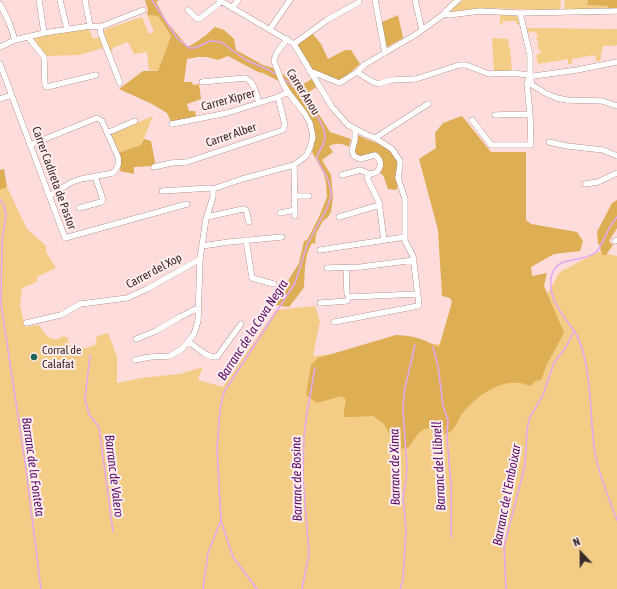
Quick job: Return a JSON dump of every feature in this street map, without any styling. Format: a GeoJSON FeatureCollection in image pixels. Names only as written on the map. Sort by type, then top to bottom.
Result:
{"type":"FeatureCollection","features":[{"type":"Feature","properties":{"kind":"street"},"geometry":{"type":"LineString","coordinates":[[39,0],[44,33]]}},
{"type":"Feature","properties":{"kind":"street"},"geometry":{"type":"LineString","coordinates":[[60,0],[67,28]]}},
{"type":"Feature","properties":{"kind":"street"},"geometry":{"type":"LineString","coordinates":[[85,0],[90,26]]}},
{"type":"Feature","properties":{"kind":"street"},"geometry":{"type":"LineString","coordinates":[[232,8],[238,0]]}},
{"type":"Feature","properties":{"kind":"street"},"geometry":{"type":"LineString","coordinates":[[270,30],[290,0]]}},
{"type":"Feature","properties":{"kind":"street"},"geometry":{"type":"LineString","coordinates":[[375,0],[385,53]]}},
{"type":"Feature","properties":{"kind":"street"},"geometry":{"type":"LineString","coordinates":[[415,0],[422,30]]}},
{"type":"Feature","properties":{"kind":"street"},"geometry":{"type":"LineString","coordinates":[[310,72],[339,83],[357,72],[364,65],[422,30],[444,14],[458,0]]}},
{"type":"Feature","properties":{"kind":"street"},"geometry":{"type":"LineString","coordinates":[[188,10],[197,19],[199,19],[220,1],[287,39],[294,44],[332,107],[346,123],[375,138],[392,149],[400,161],[398,178],[405,199],[405,237],[406,245],[414,260],[419,303],[418,306],[334,322]]}},
{"type":"Feature","properties":{"kind":"street"},"geometry":{"type":"LineString","coordinates":[[294,44],[327,20],[358,2]]}},
{"type":"Feature","properties":{"kind":"street"},"geometry":{"type":"LineString","coordinates":[[0,4],[9,22],[15,40]]}},
{"type":"Feature","properties":{"kind":"street"},"geometry":{"type":"LineString","coordinates":[[0,47],[15,40],[67,28],[90,26],[100,27],[143,10]]}},
{"type":"Feature","properties":{"kind":"street"},"geometry":{"type":"LineString","coordinates":[[444,14],[449,15],[480,11],[520,13],[617,12]]}},
{"type":"Feature","properties":{"kind":"street"},"geometry":{"type":"LineString","coordinates":[[520,13],[530,55],[530,76],[532,85],[554,98],[602,101],[617,106]]}},
{"type":"Feature","properties":{"kind":"street"},"geometry":{"type":"LineString","coordinates":[[100,27],[101,34],[120,83]]}},
{"type":"Feature","properties":{"kind":"street"},"geometry":{"type":"LineString","coordinates":[[28,37],[44,57],[46,87],[96,75]]}},
{"type":"Feature","properties":{"kind":"street","name":"Carrer Anou"},"geometry":{"type":"LineString","coordinates":[[162,191],[213,189],[242,179],[294,165],[306,156],[312,141],[312,132],[308,119],[282,82],[274,61],[276,54],[287,39]]}},
{"type":"Feature","properties":{"kind":"street"},"geometry":{"type":"LineString","coordinates":[[357,72],[378,84],[391,80],[416,79],[458,65],[466,66],[489,74],[514,73],[530,76],[577,70],[617,62]]}},
{"type":"Feature","properties":{"kind":"street","name":"Carrer Cadireta de Pastor"},"geometry":{"type":"LineString","coordinates":[[0,64],[63,237],[66,239],[187,204]]}},
{"type":"Feature","properties":{"kind":"street"},"geometry":{"type":"LineString","coordinates":[[472,120],[491,145],[531,144],[527,84],[530,76]]}},
{"type":"Feature","properties":{"kind":"street"},"geometry":{"type":"LineString","coordinates":[[202,82],[244,78],[248,79],[254,86],[259,103]]}},
{"type":"Feature","properties":{"kind":"street","name":"Carrer Xiprer"},"geometry":{"type":"LineString","coordinates":[[172,124],[227,112],[278,97],[288,92]]}},
{"type":"Feature","properties":{"kind":"street"},"geometry":{"type":"LineString","coordinates":[[0,99],[12,96]]}},
{"type":"Feature","properties":{"kind":"street","name":"Carrer Alber"},"geometry":{"type":"LineString","coordinates":[[154,167],[170,163],[187,162],[283,130],[285,125],[278,97]]}},
{"type":"Feature","properties":{"kind":"street"},"geometry":{"type":"LineString","coordinates":[[375,138],[428,104]]}},
{"type":"Feature","properties":{"kind":"street"},"geometry":{"type":"LineString","coordinates":[[495,115],[530,114]]}},
{"type":"Feature","properties":{"kind":"street"},"geometry":{"type":"LineString","coordinates":[[30,145],[94,118],[101,119],[118,157],[118,168],[113,173],[88,177],[72,182],[49,196]]}},
{"type":"Feature","properties":{"kind":"street"},"geometry":{"type":"LineString","coordinates":[[107,133],[135,121]]}},
{"type":"Feature","properties":{"kind":"street"},"geometry":{"type":"LineString","coordinates":[[342,175],[360,170],[370,174],[377,172],[380,169],[379,159],[375,155],[360,159],[354,156],[352,151],[355,140],[355,129]]}},
{"type":"Feature","properties":{"kind":"street"},"geometry":{"type":"LineString","coordinates":[[549,142],[567,146],[603,150],[617,156]]}},
{"type":"Feature","properties":{"kind":"street"},"geometry":{"type":"LineString","coordinates":[[280,213],[295,213],[294,165]]}},
{"type":"Feature","properties":{"kind":"street"},"geometry":{"type":"LineString","coordinates":[[585,184],[598,182],[617,173]]}},
{"type":"Feature","properties":{"kind":"street"},"geometry":{"type":"LineString","coordinates":[[370,174],[368,178],[380,205],[384,241]]}},
{"type":"Feature","properties":{"kind":"street"},"geometry":{"type":"LineString","coordinates":[[79,208],[102,201],[95,176]]}},
{"type":"Feature","properties":{"kind":"street"},"geometry":{"type":"LineString","coordinates":[[135,360],[150,357],[170,356],[178,352],[189,342],[194,334],[197,327],[200,259],[207,216],[213,197],[213,189]]}},
{"type":"Feature","properties":{"kind":"street"},"geometry":{"type":"LineString","coordinates":[[294,196],[309,196]]}},
{"type":"Feature","properties":{"kind":"street"},"geometry":{"type":"LineString","coordinates":[[339,217],[380,205]]}},
{"type":"Feature","properties":{"kind":"street"},"geometry":{"type":"LineString","coordinates":[[207,216],[243,209],[246,210],[249,222]]}},
{"type":"Feature","properties":{"kind":"street"},"geometry":{"type":"LineString","coordinates":[[202,246],[282,237]]}},
{"type":"Feature","properties":{"kind":"street"},"geometry":{"type":"LineString","coordinates":[[320,250],[405,237]]}},
{"type":"Feature","properties":{"kind":"street"},"geometry":{"type":"LineString","coordinates":[[246,240],[252,278],[274,284]]}},
{"type":"Feature","properties":{"kind":"street","name":"Carrer del Xop"},"geometry":{"type":"LineString","coordinates":[[26,323],[61,315],[80,304],[127,298],[147,289],[200,259]]}},
{"type":"Feature","properties":{"kind":"street"},"geometry":{"type":"LineString","coordinates":[[327,268],[346,268],[414,260]]}},
{"type":"Feature","properties":{"kind":"street"},"geometry":{"type":"LineString","coordinates":[[346,268],[347,294],[349,297]]}},
{"type":"Feature","properties":{"kind":"street"},"geometry":{"type":"LineString","coordinates":[[320,303],[347,301],[349,297],[418,294]]}},
{"type":"Feature","properties":{"kind":"street"},"geometry":{"type":"LineString","coordinates":[[136,339],[156,332],[198,308]]}},
{"type":"Feature","properties":{"kind":"street"},"geometry":{"type":"LineString","coordinates":[[189,342],[207,355],[213,358],[217,357],[241,324]]}},
{"type":"Feature","properties":{"kind":"shaded area"},"geometry":{"type":"Polygon","coordinates":[[[145,0],[159,0],[156,2],[167,22],[187,46],[190,46],[205,36],[215,27],[224,30],[234,39],[236,50],[263,65],[273,68],[279,81],[228,56],[218,60],[207,57],[187,59],[184,82],[192,82],[193,85],[199,84],[201,99],[187,104],[189,111],[195,111],[196,116],[180,122],[171,122],[167,113],[152,104],[119,89],[143,71],[158,71],[171,36],[158,16],[147,15],[148,10],[145,0]]]}},
{"type":"Feature","properties":{"kind":"shaded area"},"geometry":{"type":"Polygon","coordinates":[[[463,0],[560,0],[561,4],[560,10],[480,8],[452,12],[452,8],[463,0]]]}},
{"type":"Feature","properties":{"kind":"shaded area"},"geometry":{"type":"Polygon","coordinates":[[[565,0],[588,0],[588,5],[608,6],[608,8],[564,10],[565,0]]]}},
{"type":"Feature","properties":{"kind":"shaded area"},"geometry":{"type":"Polygon","coordinates":[[[588,0],[617,0],[617,8],[587,5],[588,0]]]}},
{"type":"Feature","properties":{"kind":"shaded area"},"geometry":{"type":"Polygon","coordinates":[[[147,15],[158,16],[171,36],[158,71],[149,70],[147,52],[134,54],[128,42],[112,48],[113,51],[110,52],[103,33],[106,29],[142,17],[149,34],[154,32],[147,15]]]}},
{"type":"Feature","properties":{"kind":"shaded area"},"geometry":{"type":"Polygon","coordinates":[[[398,15],[403,38],[387,47],[382,22],[398,15]]]}},
{"type":"Feature","properties":{"kind":"shaded area"},"geometry":{"type":"Polygon","coordinates":[[[500,15],[517,16],[519,24],[516,24],[516,21],[503,21],[502,25],[500,25],[500,15]]]}},
{"type":"Feature","properties":{"kind":"shaded area"},"geometry":{"type":"Polygon","coordinates":[[[527,28],[617,29],[617,45],[603,46],[600,61],[596,61],[595,55],[572,59],[572,64],[568,64],[568,59],[538,64],[536,55],[541,53],[537,45],[539,44],[536,38],[538,37],[535,31],[528,33],[527,28]]]}},
{"type":"Feature","properties":{"kind":"shaded area"},"geometry":{"type":"Polygon","coordinates":[[[89,29],[93,39],[99,37],[103,48],[79,55],[45,56],[33,37],[89,29]]]}},
{"type":"Feature","properties":{"kind":"shaded area"},"geometry":{"type":"Polygon","coordinates":[[[312,33],[321,44],[328,59],[345,50],[351,50],[360,64],[344,78],[339,80],[313,70],[297,45],[312,33]]]}},
{"type":"Feature","properties":{"kind":"shaded area"},"geometry":{"type":"Polygon","coordinates":[[[492,38],[508,39],[512,71],[494,72],[492,38]]]}},
{"type":"Feature","properties":{"kind":"shaded area"},"geometry":{"type":"Polygon","coordinates":[[[280,72],[298,87],[312,79],[316,87],[306,94],[330,132],[351,139],[349,147],[339,144],[329,146],[333,152],[322,160],[331,175],[333,198],[331,212],[323,221],[316,234],[315,244],[312,243],[309,248],[305,264],[304,287],[289,307],[275,305],[281,292],[299,263],[304,241],[307,240],[318,219],[327,197],[324,174],[312,152],[314,142],[313,126],[306,112],[287,87],[280,72]]]}},
{"type":"Feature","properties":{"kind":"shaded area"},"geometry":{"type":"Polygon","coordinates":[[[153,116],[141,145],[118,153],[110,134],[153,116]]]}},
{"type":"Feature","properties":{"kind":"shaded area"},"geometry":{"type":"Polygon","coordinates":[[[462,116],[491,152],[526,152],[526,220],[531,224],[577,232],[583,241],[580,251],[554,254],[531,267],[532,276],[547,273],[544,286],[564,333],[547,364],[541,380],[535,381],[531,386],[520,383],[502,384],[486,392],[472,403],[461,415],[454,428],[446,434],[430,428],[422,430],[408,448],[401,449],[392,439],[384,424],[373,416],[344,417],[346,400],[342,396],[317,403],[306,395],[311,365],[318,358],[396,335],[419,338],[439,347],[452,302],[450,298],[442,296],[438,230],[419,159],[436,148],[435,133],[443,123],[462,116]]]}},
{"type":"Feature","properties":{"kind":"shaded area"},"geometry":{"type":"Polygon","coordinates":[[[356,134],[386,148],[395,157],[398,164],[396,176],[398,186],[396,190],[388,189],[383,175],[380,173],[383,164],[379,156],[359,157],[354,154],[356,134]]]}},
{"type":"Feature","properties":{"kind":"shaded area"},"geometry":{"type":"Polygon","coordinates":[[[144,139],[151,141],[155,162],[152,166],[134,167],[134,174],[120,171],[121,164],[118,153],[141,145],[144,139]]]}},
{"type":"Feature","properties":{"kind":"shaded area"},"geometry":{"type":"Polygon","coordinates":[[[4,169],[7,187],[0,190],[0,170],[4,169]]]}},
{"type":"Feature","properties":{"kind":"shaded area"},"geometry":{"type":"Polygon","coordinates":[[[7,187],[27,229],[46,246],[46,252],[56,268],[37,277],[37,282],[22,288],[20,305],[25,327],[39,325],[46,335],[53,339],[63,336],[67,337],[70,346],[86,348],[95,345],[97,336],[108,333],[117,357],[117,383],[141,378],[180,374],[203,367],[198,380],[223,387],[276,310],[315,306],[320,321],[313,356],[522,336],[560,272],[598,252],[617,256],[617,589],[0,589],[0,190],[7,187]]]}},
{"type":"Feature","properties":{"kind":"shaded area"},"geometry":{"type":"Polygon","coordinates":[[[617,200],[617,228],[609,241],[613,245],[606,255],[602,255],[598,244],[597,232],[612,203],[617,200]]]}},
{"type":"Feature","properties":{"kind":"waterway"},"geometry":{"type":"LineString","coordinates":[[152,0],[177,38],[189,48],[195,48],[210,41],[221,42],[246,60],[275,74]]}},
{"type":"Feature","properties":{"kind":"waterway","name":"Barranc de la Cova Negra"},"geometry":{"type":"LineString","coordinates":[[203,589],[208,553],[221,520],[217,449],[220,409],[224,392],[295,283],[307,245],[327,208],[331,197],[327,177],[317,159],[324,141],[324,130],[309,105],[284,79]]}},
{"type":"Feature","properties":{"kind":"waterway","name":"Barranc de la Fonteta"},"geometry":{"type":"LineString","coordinates":[[0,199],[4,206],[6,215],[2,239],[1,304],[25,462],[41,589]]}},
{"type":"Feature","properties":{"kind":"waterway","name":"Barranc de l'Emboixar"},"geometry":{"type":"LineString","coordinates":[[506,589],[504,547],[525,465],[529,419],[543,395],[554,363],[566,347],[574,331],[552,295],[552,273],[555,268],[564,262],[585,257],[596,252],[617,217]]}},
{"type":"Feature","properties":{"kind":"waterway"},"geometry":{"type":"LineString","coordinates":[[575,332],[581,345],[588,374],[593,439],[597,462],[604,487],[617,520]]}},
{"type":"Feature","properties":{"kind":"waterway","name":"Barranc de Xima"},"geometry":{"type":"LineString","coordinates":[[400,589],[403,580],[406,530],[403,497],[407,467],[403,412],[404,392],[415,345]]}},
{"type":"Feature","properties":{"kind":"waterway","name":"Barranc del Llibrell"},"geometry":{"type":"LineString","coordinates":[[433,347],[438,366],[443,406],[448,420],[447,437],[451,485],[451,537]]}},
{"type":"Feature","properties":{"kind":"waterway","name":"Barranc de Valero"},"geometry":{"type":"LineString","coordinates":[[90,355],[85,399],[89,414],[99,427],[113,532]]}},
{"type":"Feature","properties":{"kind":"waterway","name":"Barranc de Bosina"},"geometry":{"type":"LineString","coordinates":[[302,589],[309,554],[303,477],[304,436],[315,368]]}},
{"type":"Feature","properties":{"kind":"waterway"},"geometry":{"type":"LineString","coordinates":[[221,521],[233,557],[257,589]]}},
{"type":"Feature","properties":{"kind":"place","name":"Corral de Calafat"},"geometry":{"type":"Point","coordinates":[34,357]}}]}
